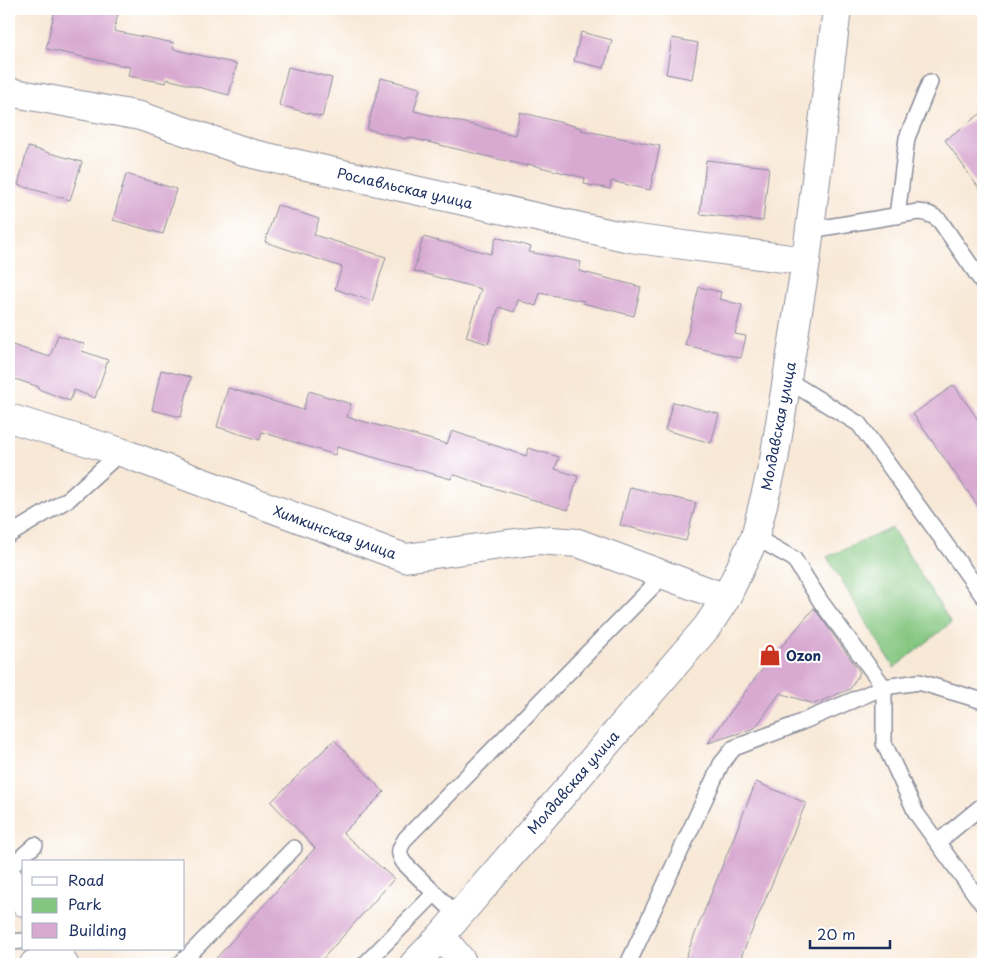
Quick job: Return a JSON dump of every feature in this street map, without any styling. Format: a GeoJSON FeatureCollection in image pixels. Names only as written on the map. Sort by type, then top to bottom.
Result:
{"type":"FeatureCollection","features":[{"type":"Feature","properties":{"kind":"street","name":"Молдавская улица"},"geometry":{"type":"LineString","coordinates":[[414,964],[441,936],[707,627],[726,598],[754,537],[774,460],[806,261],[837,9]]}},
{"type":"Feature","properties":{"kind":"street","name":"Рославльская улица"},"geometry":{"type":"LineString","coordinates":[[9,92],[140,116],[253,154],[630,238],[806,261]]}},
{"type":"Feature","properties":{"kind":"street","name":"Химкинская улица"},"geometry":{"type":"LineString","coordinates":[[9,418],[121,452],[405,558],[538,540],[578,543],[726,598]]}},
{"type":"Feature","properties":{"kind":"street"},"geometry":{"type":"LineString","coordinates":[[9,879],[22,899]]}},
{"type":"Feature","properties":{"kind":"street"},"geometry":{"type":"LineString","coordinates":[[441,936],[463,964]]}},
{"type":"Feature","properties":{"kind":"street"},"geometry":{"type":"LineString","coordinates":[[34,964],[59,956]]}},
{"type":"Feature","properties":{"kind":"lane"},"geometry":{"type":"LineString","coordinates":[[897,216],[907,138],[930,82]]}},
{"type":"Feature","properties":{"kind":"lane"},"geometry":{"type":"LineString","coordinates":[[810,230],[927,212],[940,222],[983,283]]}},
{"type":"Feature","properties":{"kind":"lane"},"geometry":{"type":"LineString","coordinates":[[787,380],[859,424],[983,596]]}},
{"type":"Feature","properties":{"kind":"lane"},"geometry":{"type":"LineString","coordinates":[[9,535],[70,498],[121,452]]}},
{"type":"Feature","properties":{"kind":"lane"},"geometry":{"type":"LineString","coordinates":[[754,537],[794,559],[821,602],[884,687],[884,743],[916,813],[983,905]]}},
{"type":"Feature","properties":{"kind":"lane"},"geometry":{"type":"LineString","coordinates":[[458,916],[404,863],[400,856],[400,848],[406,838],[664,575]]}},
{"type":"Feature","properties":{"kind":"lane"},"geometry":{"type":"LineString","coordinates":[[628,964],[721,764],[734,748],[884,687],[919,682],[983,701]]}},
{"type":"Feature","properties":{"kind":"lane"},"geometry":{"type":"LineString","coordinates":[[938,842],[983,805]]}},
{"type":"Feature","properties":{"kind":"lane"},"geometry":{"type":"LineString","coordinates":[[9,868],[35,845]]}},
{"type":"Feature","properties":{"kind":"lane"},"geometry":{"type":"LineString","coordinates":[[180,964],[294,848]]}},
{"type":"Feature","properties":{"kind":"lane"},"geometry":{"type":"LineString","coordinates":[[365,964],[435,893]]}},
{"type":"Feature","properties":{"kind":"lane"},"geometry":{"type":"LineString","coordinates":[[9,942],[22,941]]}},
{"type":"Feature","properties":{"kind":"green space"},"geometry":{"type":"Polygon","coordinates":[[[892,528],[951,623],[894,668],[827,557],[892,528]]]}},
{"type":"Feature","properties":{"kind":"building"},"geometry":{"type":"Polygon","coordinates":[[[55,9],[119,9],[114,31],[174,43],[173,49],[237,64],[229,95],[167,79],[166,83],[128,76],[130,67],[46,49],[55,9]]]}},
{"type":"Feature","properties":{"kind":"building"},"geometry":{"type":"Polygon","coordinates":[[[581,32],[612,40],[604,68],[574,61],[581,32]]]}},
{"type":"Feature","properties":{"kind":"building"},"geometry":{"type":"Polygon","coordinates":[[[672,38],[698,43],[692,79],[666,74],[672,38]]]}},
{"type":"Feature","properties":{"kind":"building"},"geometry":{"type":"Polygon","coordinates":[[[288,67],[332,78],[322,117],[279,105],[288,67]]]}},
{"type":"Feature","properties":{"kind":"building"},"geometry":{"type":"Polygon","coordinates":[[[381,78],[420,88],[414,111],[515,135],[520,112],[582,128],[581,130],[660,146],[650,190],[611,181],[610,189],[584,184],[585,178],[367,129],[381,78]]]}},
{"type":"Feature","properties":{"kind":"building"},"geometry":{"type":"Polygon","coordinates":[[[983,112],[983,194],[945,140],[983,112]]]}},
{"type":"Feature","properties":{"kind":"building"},"geometry":{"type":"Polygon","coordinates":[[[28,147],[82,162],[70,200],[18,185],[28,147]]]}},
{"type":"Feature","properties":{"kind":"building"},"geometry":{"type":"Polygon","coordinates":[[[706,160],[769,167],[763,221],[700,214],[706,160]]]}},
{"type":"Feature","properties":{"kind":"building"},"geometry":{"type":"Polygon","coordinates":[[[126,174],[176,189],[163,234],[113,220],[126,174]]]}},
{"type":"Feature","properties":{"kind":"building"},"geometry":{"type":"Polygon","coordinates":[[[277,205],[319,219],[314,235],[386,257],[372,301],[335,289],[342,267],[265,242],[277,205]]]}},
{"type":"Feature","properties":{"kind":"building"},"geometry":{"type":"Polygon","coordinates":[[[423,237],[491,254],[496,237],[531,247],[529,252],[581,262],[579,271],[641,287],[634,316],[583,303],[584,301],[540,293],[536,306],[518,300],[514,312],[499,307],[488,344],[466,337],[481,289],[414,271],[423,237]]]}},
{"type":"Feature","properties":{"kind":"building"},"geometry":{"type":"Polygon","coordinates":[[[699,287],[721,292],[719,299],[742,305],[735,334],[746,336],[741,358],[685,345],[699,287]]]}},
{"type":"Feature","properties":{"kind":"building"},"geometry":{"type":"Polygon","coordinates":[[[58,335],[84,344],[82,351],[108,360],[95,398],[74,390],[70,401],[38,389],[39,387],[9,377],[9,344],[50,357],[58,335]]]}},
{"type":"Feature","properties":{"kind":"building"},"geometry":{"type":"Polygon","coordinates":[[[161,370],[191,377],[181,417],[152,410],[161,370]]]}},
{"type":"Feature","properties":{"kind":"building"},"geometry":{"type":"Polygon","coordinates":[[[954,385],[983,427],[983,513],[913,414],[954,385]]]}},
{"type":"Feature","properties":{"kind":"building"},"geometry":{"type":"Polygon","coordinates":[[[228,388],[303,410],[309,391],[351,404],[347,417],[447,444],[452,431],[526,456],[528,448],[559,457],[555,469],[578,476],[568,510],[453,474],[451,479],[337,447],[335,455],[262,432],[260,440],[217,427],[228,388]]]}},
{"type":"Feature","properties":{"kind":"building"},"geometry":{"type":"Polygon","coordinates":[[[673,402],[719,414],[711,443],[665,430],[673,402]]]}},
{"type":"Feature","properties":{"kind":"building"},"geometry":{"type":"Polygon","coordinates":[[[630,487],[696,503],[686,541],[620,525],[630,487]]]}},
{"type":"Feature","properties":{"kind":"building"},"geometry":{"type":"Polygon","coordinates":[[[814,608],[860,672],[850,689],[814,704],[780,693],[755,728],[708,743],[756,677],[814,608]]]}},
{"type":"Feature","properties":{"kind":"building"},"geometry":{"type":"Polygon","coordinates":[[[334,740],[384,792],[343,833],[394,879],[318,964],[211,964],[315,848],[271,802],[334,740]]]}},
{"type":"Feature","properties":{"kind":"building"},"geometry":{"type":"Polygon","coordinates":[[[756,782],[806,803],[738,964],[683,964],[756,782]]]}},
{"type":"Feature","properties":{"kind":"place","name":"Ozon"},"geometry":{"type":"Point","coordinates":[770,655]}}]}
